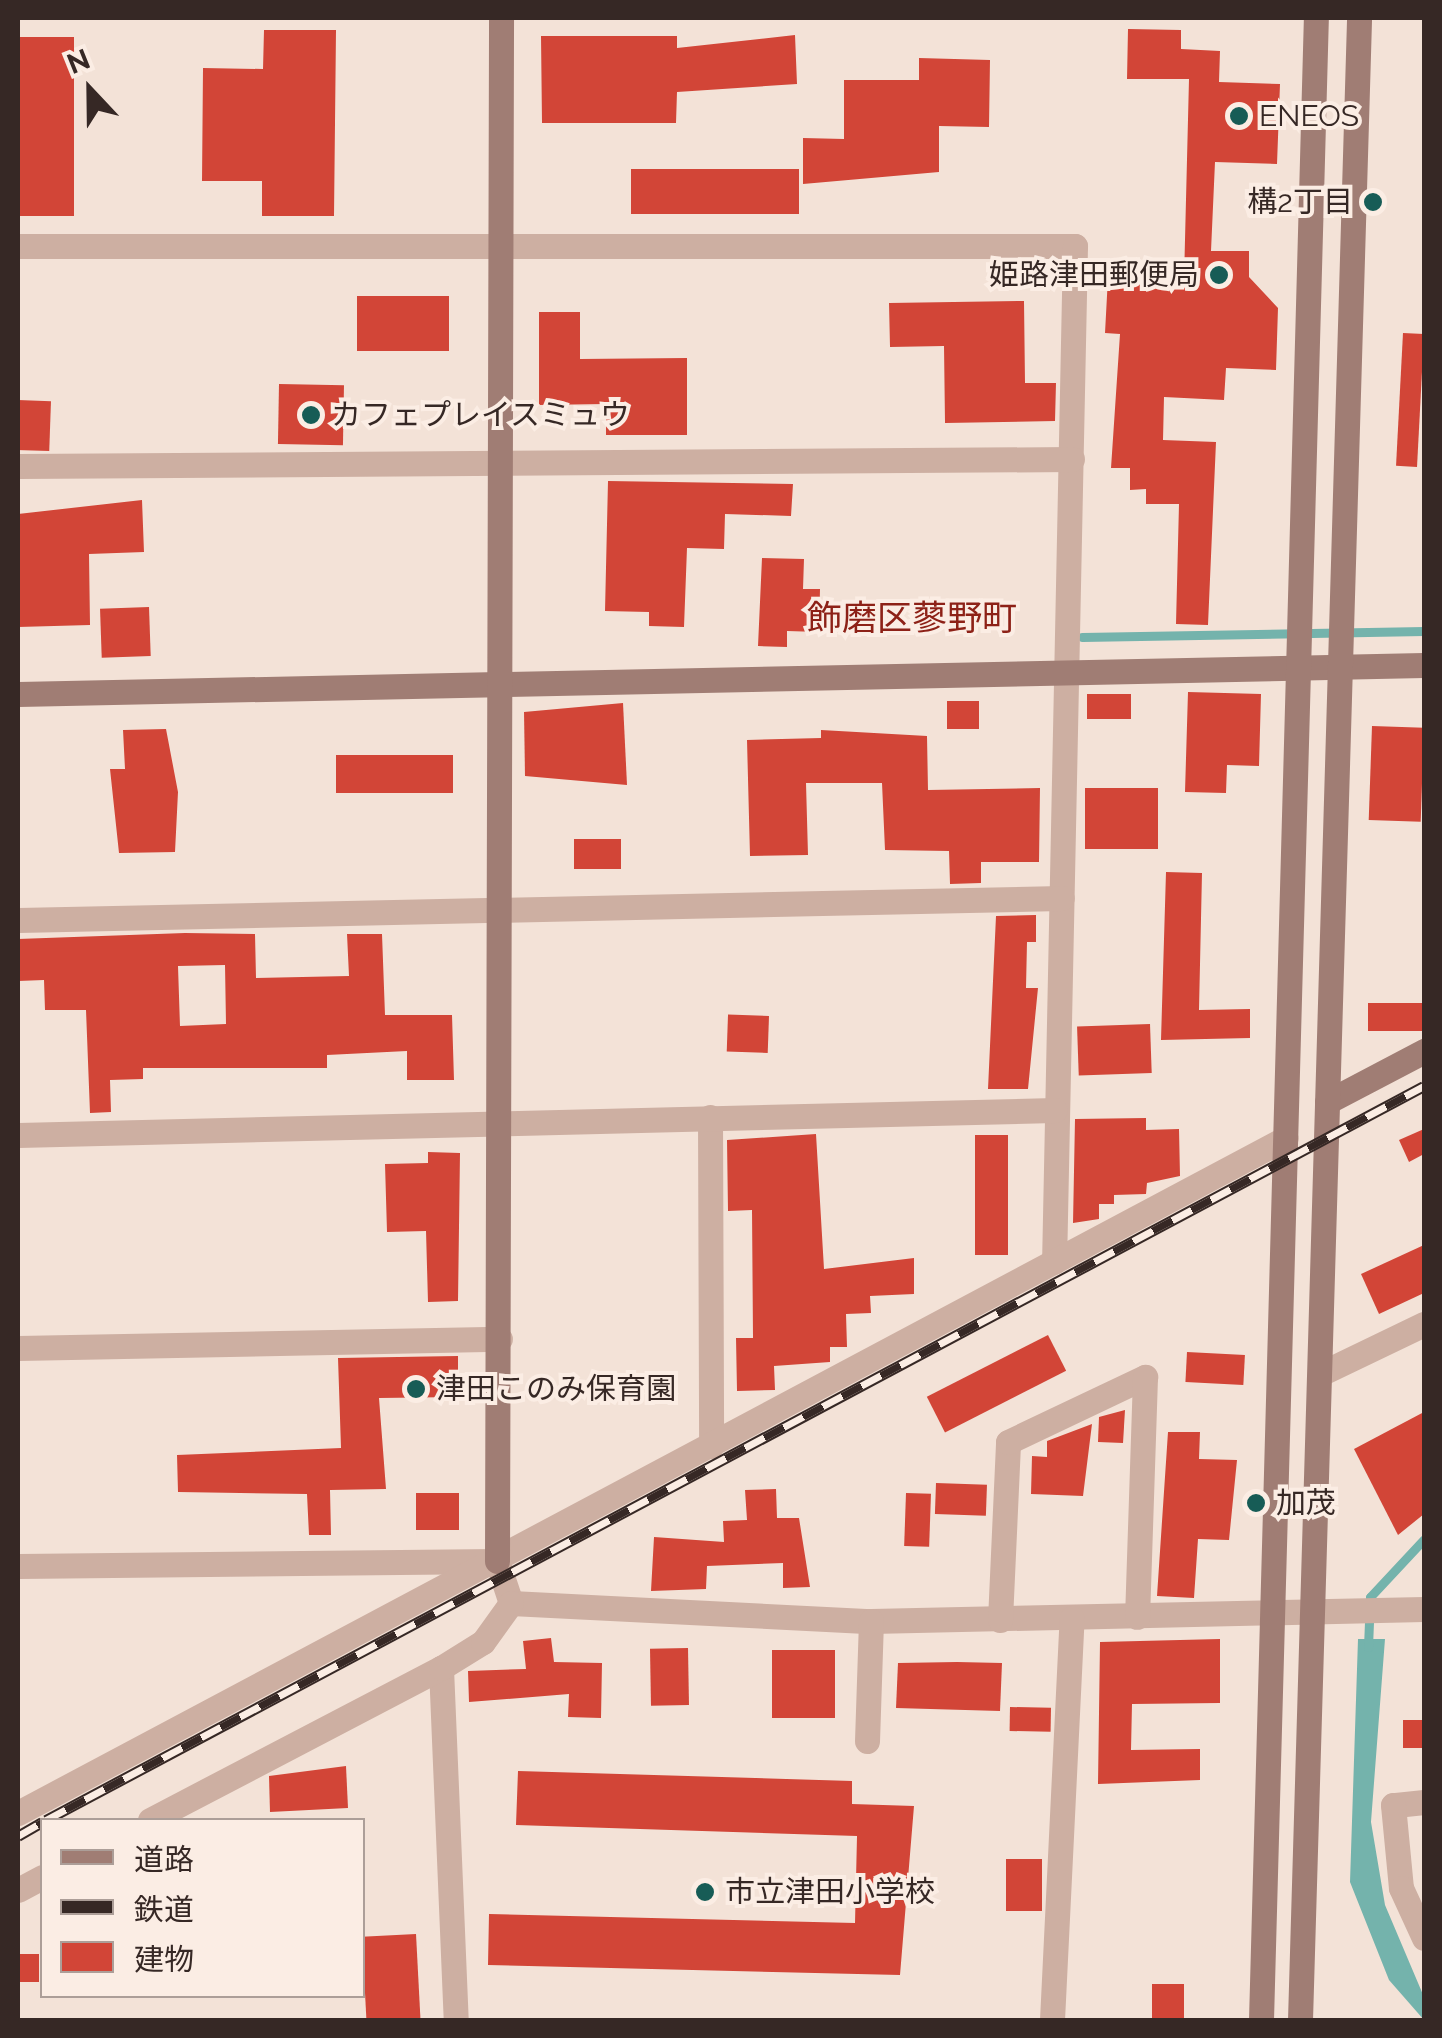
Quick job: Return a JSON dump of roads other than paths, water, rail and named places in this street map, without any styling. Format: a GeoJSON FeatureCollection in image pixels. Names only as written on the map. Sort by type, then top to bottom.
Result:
{"type":"FeatureCollection","features":[{"type":"Feature","properties":{"kind":"street"},"geometry":{"type":"LineString","coordinates":[[500,18],[494,682],[500,1339],[498,1561],[511,1603]]}},
{"type":"Feature","properties":{"kind":"street"},"geometry":{"type":"LineString","coordinates":[[1260,2020],[1316,18]]}},
{"type":"Feature","properties":{"kind":"street"},"geometry":{"type":"LineString","coordinates":[[1300,2020],[1360,18]]}},
{"type":"Feature","properties":{"kind":"street"},"geometry":{"type":"LineString","coordinates":[[18,246],[1074,246],[1054,1262]]}},
{"type":"Feature","properties":{"kind":"street"},"geometry":{"type":"LineString","coordinates":[[18,466],[1072,459]]}},
{"type":"Feature","properties":{"kind":"street"},"geometry":{"type":"LineString","coordinates":[[18,694],[1297,664],[1424,665]]}},
{"type":"Feature","properties":{"kind":"street"},"geometry":{"type":"LineString","coordinates":[[18,920],[1062,898]]}},
{"type":"Feature","properties":{"kind":"street"},"geometry":{"type":"LineString","coordinates":[[1327,1102],[1424,1051]]}},
{"type":"Feature","properties":{"kind":"street"},"geometry":{"type":"LineString","coordinates":[[18,1134],[1055,1110]]}},
{"type":"Feature","properties":{"kind":"street"},"geometry":{"type":"LineString","coordinates":[[710,1117],[711,1446]]}},
{"type":"Feature","properties":{"kind":"street"},"geometry":{"type":"LineString","coordinates":[[18,1813],[498,1561],[1286,1138]]}},
{"type":"Feature","properties":{"kind":"street"},"geometry":{"type":"LineString","coordinates":[[1320,1374],[1424,1324]]}},
{"type":"Feature","properties":{"kind":"street"},"geometry":{"type":"LineString","coordinates":[[18,1348],[500,1339]]}},
{"type":"Feature","properties":{"kind":"street"},"geometry":{"type":"LineString","coordinates":[[1000,1620],[1008,1442],[1145,1378],[1137,1617]]}},
{"type":"Feature","properties":{"kind":"street"},"geometry":{"type":"LineString","coordinates":[[18,1566],[498,1561]]}},
{"type":"Feature","properties":{"kind":"street"},"geometry":{"type":"LineString","coordinates":[[511,1603],[871,1621],[1272,1618],[1424,1609]]}},
{"type":"Feature","properties":{"kind":"street"},"geometry":{"type":"LineString","coordinates":[[154,1818],[441,1668],[484,1642],[511,1603]]}},
{"type":"Feature","properties":{"kind":"street"},"geometry":{"type":"LineString","coordinates":[[1052,2020],[1072,1618]]}},
{"type":"Feature","properties":{"kind":"street"},"geometry":{"type":"LineString","coordinates":[[867,1741],[871,1621]]}},
{"type":"Feature","properties":{"kind":"street"},"geometry":{"type":"LineString","coordinates":[[441,1668],[456,2020]]}},
{"type":"Feature","properties":{"kind":"street"},"geometry":{"type":"LineString","coordinates":[[1424,1802],[1393,1804],[1401,1888],[1424,1938]]}},
{"type":"Feature","properties":{"kind":"street"},"geometry":{"type":"LineString","coordinates":[[18,1890],[40,1878]]}},
{"type":"Feature","properties":{"kind":"water"},"geometry":{"type":"Polygon","coordinates":[[[1358,1639],[1385,1639],[1371,1822],[1385,1905],[1424,1997],[1424,2020],[1389,1980],[1350,1882],[1358,1639]]]}},
{"type":"Feature","properties":{"kind":"waterway"},"geometry":{"type":"LineString","coordinates":[[1082,637],[1424,631]]}},
{"type":"Feature","properties":{"kind":"waterway"},"geometry":{"type":"LineString","coordinates":[[1368,1647],[1370,1597],[1424,1539]]}},
{"type":"Feature","properties":{"kind":"railway"},"geometry":{"type":"LineString","coordinates":[[50,1818],[1424,1086]]}},
{"type":"Feature","properties":{"kind":"railway"},"geometry":{"type":"LineString","coordinates":[[18,1836],[40,1823]]}},
{"type":"Feature","properties":{"kind":"place","name":"ENEOS"},"geometry":{"type":"Point","coordinates":[1239,116]}},
{"type":"Feature","properties":{"kind":"place","name":"構2丁目"},"geometry":{"type":"Point","coordinates":[1373,202]}},
{"type":"Feature","properties":{"kind":"place","name":"姫路津田郵便局"},"geometry":{"type":"Point","coordinates":[1219,275]}},
{"type":"Feature","properties":{"kind":"place","name":"カフェプレイスミュウ"},"geometry":{"type":"Point","coordinates":[311,415]}},
{"type":"Feature","properties":{"kind":"place","name":"津田このみ保育園"},"geometry":{"type":"Point","coordinates":[416,1389]}},
{"type":"Feature","properties":{"kind":"place","name":"加茂"},"geometry":{"type":"Point","coordinates":[1256,1503]}},
{"type":"Feature","properties":{"kind":"place","name":"市立津田小学校"},"geometry":{"type":"Point","coordinates":[705,1892]}},
{"type":"Feature","properties":{"kind":"district","name":"飾磨区蓼野町"},"geometry":{"type":"Point","coordinates":[912,618]}}]}
